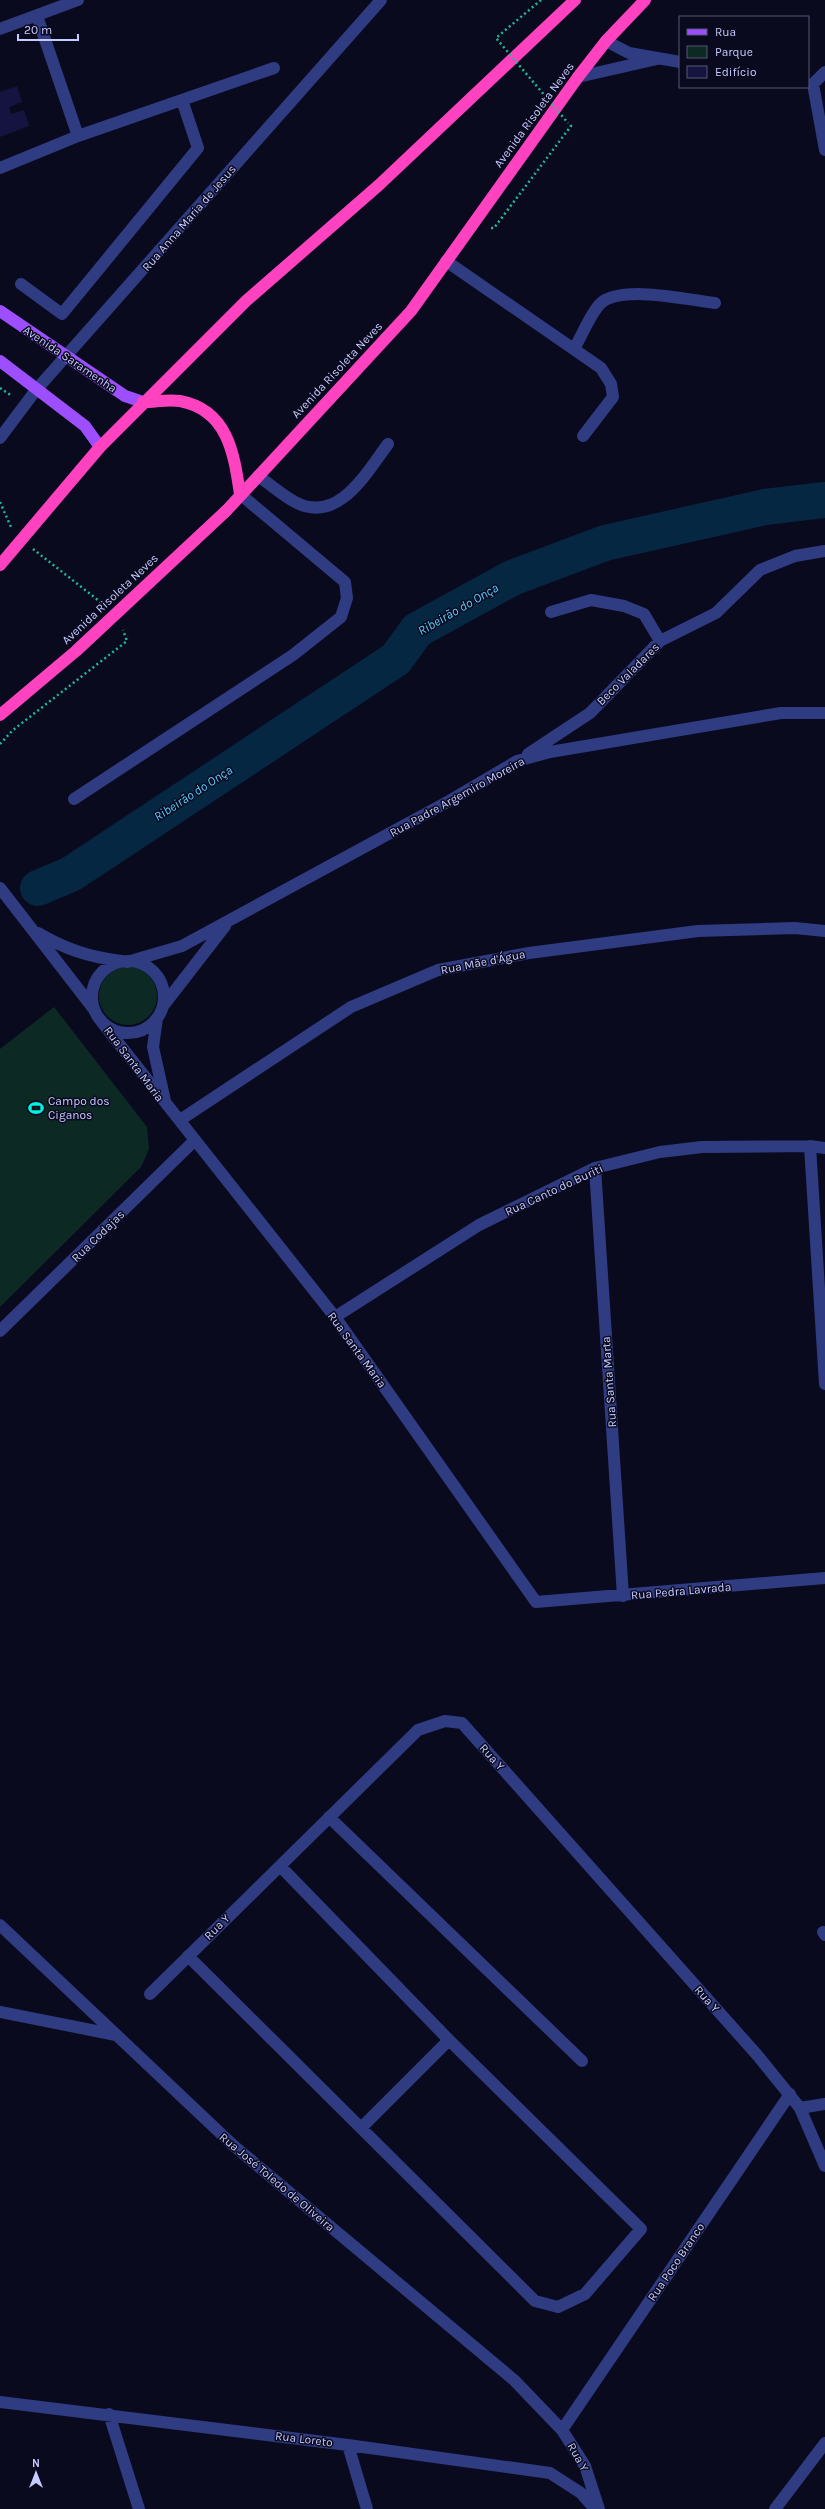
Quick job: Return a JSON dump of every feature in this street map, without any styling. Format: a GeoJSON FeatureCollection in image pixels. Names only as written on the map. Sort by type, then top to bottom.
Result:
{"type":"FeatureCollection","features":[{"type":"Feature","properties":{"kind":"highway"},"geometry":{"type":"LineString","coordinates":[[0,566],[100,447],[143,402],[246,301],[379,186],[575,0]]}},
{"type":"Feature","properties":{"kind":"highway","name":"Avenida Risoleta Neves"},"geometry":{"type":"LineString","coordinates":[[0,715],[98,630],[227,510],[240,494],[411,311],[578,77],[606,41],[645,0]]}},
{"type":"Feature","properties":{"kind":"highway"},"geometry":{"type":"LineString","coordinates":[[143,402],[179,401],[192,405],[224,429],[234,453],[240,494]]}},
{"type":"Feature","properties":{"kind":"main road","name":"Avenida Saramenha"},"geometry":{"type":"LineString","coordinates":[[0,311],[125,396],[143,402]]}},
{"type":"Feature","properties":{"kind":"main road"},"geometry":{"type":"LineString","coordinates":[[0,361],[85,426],[100,447]]}},
{"type":"Feature","properties":{"kind":"street"},"geometry":{"type":"LineString","coordinates":[[0,29],[78,0]]}},
{"type":"Feature","properties":{"kind":"street","name":"Rua Anna Maria de Jesus"},"geometry":{"type":"LineString","coordinates":[[0,438],[36,390],[381,0]]}},
{"type":"Feature","properties":{"kind":"street"},"geometry":{"type":"LineString","coordinates":[[37,16],[78,136]]}},
{"type":"Feature","properties":{"kind":"street"},"geometry":{"type":"LineString","coordinates":[[606,41],[629,53],[679,62]]}},
{"type":"Feature","properties":{"kind":"street"},"geometry":{"type":"LineString","coordinates":[[578,77],[657,59]]}},
{"type":"Feature","properties":{"kind":"street"},"geometry":{"type":"LineString","coordinates":[[0,168],[78,136],[274,68]]}},
{"type":"Feature","properties":{"kind":"street"},"geometry":{"type":"LineString","coordinates":[[810,84],[825,72]]}},
{"type":"Feature","properties":{"kind":"street"},"geometry":{"type":"LineString","coordinates":[[810,84],[825,87]]}},
{"type":"Feature","properties":{"kind":"street"},"geometry":{"type":"LineString","coordinates":[[810,84],[825,150]]}},
{"type":"Feature","properties":{"kind":"street"},"geometry":{"type":"LineString","coordinates":[[21,284],[62,314],[198,148],[182,100]]}},
{"type":"Feature","properties":{"kind":"street"},"geometry":{"type":"LineString","coordinates":[[446,261],[602,368],[611,384],[613,397],[583,436]]}},
{"type":"Feature","properties":{"kind":"street"},"geometry":{"type":"LineString","coordinates":[[574,349],[600,304],[612,297],[640,294],[715,303]]}},
{"type":"Feature","properties":{"kind":"street"},"geometry":{"type":"LineString","coordinates":[[258,476],[296,503],[311,507],[330,508],[350,493],[388,444]]}},
{"type":"Feature","properties":{"kind":"street"},"geometry":{"type":"LineString","coordinates":[[74,799],[293,655],[341,617],[347,598],[345,582],[240,494]]}},
{"type":"Feature","properties":{"kind":"street","name":"Beco Valadares"},"geometry":{"type":"LineString","coordinates":[[517,762],[590,713],[660,641],[716,613],[760,570],[795,556],[825,553]]}},
{"type":"Feature","properties":{"kind":"street"},"geometry":{"type":"LineString","coordinates":[[551,612],[591,600],[624,606],[644,614],[660,641]]}},
{"type":"Feature","properties":{"kind":"street","name":"Rua Padre Argemiro Moreira"},"geometry":{"type":"LineString","coordinates":[[125,961],[182,946],[517,762],[550,752],[781,713],[825,713]]}},
{"type":"Feature","properties":{"kind":"street"},"geometry":{"type":"LineString","coordinates":[[0,888],[28,925],[94,1009],[101,1021],[120,1032],[131,1032],[141,1030],[160,1011],[164,994],[155,973],[146,966],[125,961],[94,958],[74,952],[28,925]]}},
{"type":"Feature","properties":{"kind":"street","name":"Rua Padre Argemiro Moreira"},"geometry":{"type":"LineString","coordinates":[[160,1011],[228,922]]}},
{"type":"Feature","properties":{"kind":"street","name":"Rua Mãe d'Água"},"geometry":{"type":"LineString","coordinates":[[180,1120],[351,1007],[438,970],[529,953],[698,931],[795,928],[825,931]]}},
{"type":"Feature","properties":{"kind":"street"},"geometry":{"type":"LineString","coordinates":[[94,1009],[93,988],[97,978],[104,970],[125,961]]}},
{"type":"Feature","properties":{"kind":"street","name":"Rua Santa Maria"},"geometry":{"type":"LineString","coordinates":[[160,1011],[153,1047],[167,1106]]}},
{"type":"Feature","properties":{"kind":"street","name":"Rua Santa Maria"},"geometry":{"type":"LineString","coordinates":[[101,1021],[335,1317],[536,1602]]}},
{"type":"Feature","properties":{"kind":"street","name":"Rua Codajas"},"geometry":{"type":"LineString","coordinates":[[0,1331],[195,1140]]}},
{"type":"Feature","properties":{"kind":"street"},"geometry":{"type":"LineString","coordinates":[[810,1146],[825,1384]]}},
{"type":"Feature","properties":{"kind":"street","name":"Rua Canto do Buriti"},"geometry":{"type":"LineString","coordinates":[[335,1317],[479,1225],[595,1168],[660,1152],[702,1147],[810,1146],[825,1148]]}},
{"type":"Feature","properties":{"kind":"street","name":"Rua Santa Marta"},"geometry":{"type":"LineString","coordinates":[[595,1168],[623,1596]]}},
{"type":"Feature","properties":{"kind":"street","name":"Rua Pedra Lavrada"},"geometry":{"type":"LineString","coordinates":[[536,1602],[623,1596],[825,1578]]}},
{"type":"Feature","properties":{"kind":"street","name":"Rua Y"},"geometry":{"type":"LineString","coordinates":[[150,1994],[418,1730],[444,1721],[462,1723],[790,2094],[800,2108],[825,2166]]}},
{"type":"Feature","properties":{"kind":"street"},"geometry":{"type":"LineString","coordinates":[[329,1817],[582,2061]]}},
{"type":"Feature","properties":{"kind":"street"},"geometry":{"type":"LineString","coordinates":[[188,1956],[535,2301],[558,2307],[584,2294],[641,2229],[449,2040],[280,1866]]}},
{"type":"Feature","properties":{"kind":"street","name":"Rua José Toledo de Oliveira"},"geometry":{"type":"LineString","coordinates":[[0,1925],[234,2146],[514,2380],[562,2430]]}},
{"type":"Feature","properties":{"kind":"street"},"geometry":{"type":"LineString","coordinates":[[0,2012],[116,2035]]}},
{"type":"Feature","properties":{"kind":"street"},"geometry":{"type":"LineString","coordinates":[[361,2128],[449,2040]]}},
{"type":"Feature","properties":{"kind":"street","name":"Rua Poco Branco"},"geometry":{"type":"LineString","coordinates":[[562,2430],[790,2094]]}},
{"type":"Feature","properties":{"kind":"street"},"geometry":{"type":"LineString","coordinates":[[800,2108],[825,2104]]}},
{"type":"Feature","properties":{"kind":"street","name":"Rua Loreto"},"geometry":{"type":"LineString","coordinates":[[0,2402],[109,2414],[550,2473],[581,2493],[595,2509]]}},
{"type":"Feature","properties":{"kind":"street"},"geometry":{"type":"LineString","coordinates":[[109,2414],[139,2509]]}},
{"type":"Feature","properties":{"kind":"street","name":"Rua Y"},"geometry":{"type":"LineString","coordinates":[[562,2430],[585,2466],[599,2509]]}},
{"type":"Feature","properties":{"kind":"street"},"geometry":{"type":"LineString","coordinates":[[776,2509],[825,2443]]}},
{"type":"Feature","properties":{"kind":"street"},"geometry":{"type":"LineString","coordinates":[[348,2445],[368,2509]]}},
{"type":"Feature","properties":{"kind":"path"},"geometry":{"type":"LineString","coordinates":[[469,229],[494,228],[571,126],[496,38],[541,0]]}},
{"type":"Feature","properties":{"kind":"path"},"geometry":{"type":"LineString","coordinates":[[0,388],[14,398]]}},
{"type":"Feature","properties":{"kind":"path"},"geometry":{"type":"LineString","coordinates":[[0,502],[10,525]]}},
{"type":"Feature","properties":{"kind":"path"},"geometry":{"type":"LineString","coordinates":[[31,548],[102,603]]}},
{"type":"Feature","properties":{"kind":"path"},"geometry":{"type":"LineString","coordinates":[[0,744],[14,730],[127,641]]}},
{"type":"Feature","properties":{"kind":"green space"},"geometry":{"type":"Polygon","coordinates":[[[128,967],[139,969],[152,980],[155,985],[157,996],[155,1007],[144,1020],[139,1023],[128,1025],[117,1023],[104,1012],[101,1007],[99,996],[101,985],[112,972],[117,969],[128,967]]]}},
{"type":"Feature","properties":{"kind":"green space"},"geometry":{"type":"Polygon","coordinates":[[[54,1007],[147,1127],[149,1149],[141,1167],[0,1307],[0,1049],[54,1007]]]}},
{"type":"Feature","properties":{"kind":"building"},"geometry":{"type":"Polygon","coordinates":[[[17,86],[22,102],[9,107],[11,114],[24,110],[29,126],[0,137],[0,92],[17,86]]]}},
{"type":"Feature","properties":{"kind":"waterway","name":"Ribeirão do Onça"},"geometry":{"type":"LineString","coordinates":[[38,888],[71,874],[396,659],[417,630],[512,578],[605,543],[765,507],[825,500]]}},
{"type":"Feature","properties":{"kind":"place","name":"Campo dos Ciganos"},"geometry":{"type":"Point","coordinates":[36,1108]}}]}
